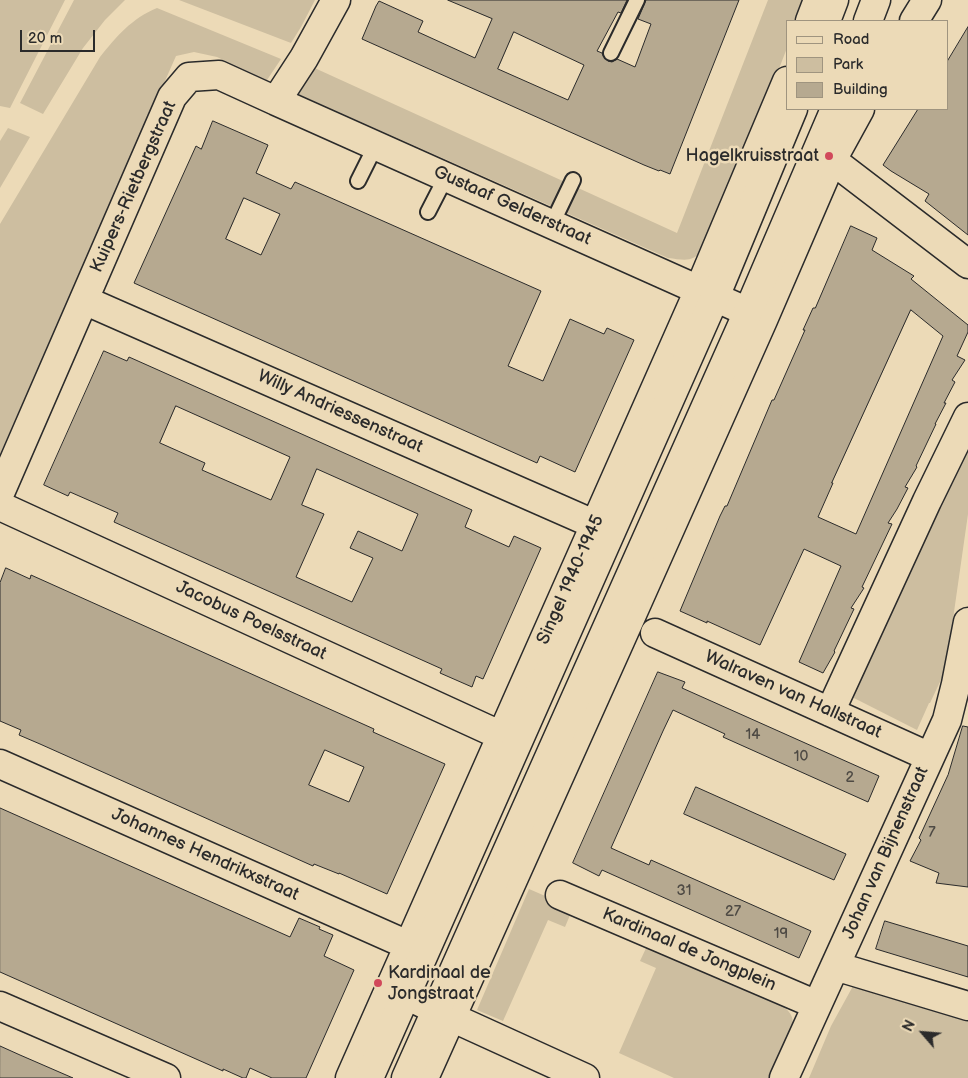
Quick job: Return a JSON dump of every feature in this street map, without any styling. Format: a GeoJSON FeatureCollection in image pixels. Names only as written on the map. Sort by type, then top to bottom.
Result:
{"type":"FeatureCollection","features":[{"type":"Feature","properties":{"kind":"street"},"geometry":{"type":"LineString","coordinates":[[276,101],[304,58],[336,0]]}},
{"type":"Feature","properties":{"kind":"street"},"geometry":{"type":"LineString","coordinates":[[810,20],[818,0]]}},
{"type":"Feature","properties":{"kind":"street"},"geometry":{"type":"LineString","coordinates":[[826,20],[834,0]]}},
{"type":"Feature","properties":{"kind":"street"},"geometry":{"type":"LineString","coordinates":[[868,20],[876,0]]}},
{"type":"Feature","properties":{"kind":"street"},"geometry":{"type":"LineString","coordinates":[[915,20],[927,0]]}},
{"type":"Feature","properties":{"kind":"street","name":"Kuipers-Rietbergstraat"},"geometry":{"type":"LineString","coordinates":[[0,493],[172,97],[189,77],[219,75],[276,101]]}},
{"type":"Feature","properties":{"kind":"street","name":"Singel 1940-1945"},"geometry":{"type":"LineString","coordinates":[[369,1078],[707,294],[786,84]]}},
{"type":"Feature","properties":{"kind":"street","name":"Gustaaf Gelderstraat"},"geometry":{"type":"LineString","coordinates":[[276,101],[748,312]]}},
{"type":"Feature","properties":{"kind":"street","name":"Singel 1940-1945"},"geometry":{"type":"LineString","coordinates":[[350,1078],[596,525],[707,294],[792,110]]}},
{"type":"Feature","properties":{"kind":"street"},"geometry":{"type":"LineString","coordinates":[[424,1078],[444,1013],[835,110]]}},
{"type":"Feature","properties":{"kind":"street"},"geometry":{"type":"LineString","coordinates":[[406,1078],[444,1013],[727,400],[832,160],[859,110]]}},
{"type":"Feature","properties":{"kind":"street"},"geometry":{"type":"LineString","coordinates":[[832,160],[968,264]]}},
{"type":"Feature","properties":{"kind":"street","name":"Willy Andriessenstraat"},"geometry":{"type":"LineString","coordinates":[[84,300],[596,525]]}},
{"type":"Feature","properties":{"kind":"street"},"geometry":{"type":"LineString","coordinates":[[830,712],[927,501],[968,417]]}},
{"type":"Feature","properties":{"kind":"street","name":"Jacobus Poelsstraat"},"geometry":{"type":"LineString","coordinates":[[0,506],[502,736]]}},
{"type":"Feature","properties":{"kind":"street","name":"Johan van Bijnenstraat"},"geometry":{"type":"LineString","coordinates":[[784,1078],[947,720],[968,622]]}},
{"type":"Feature","properties":{"kind":"street","name":"Walraven van Hallstraat"},"geometry":{"type":"LineString","coordinates":[[655,634],[930,757]]}},
{"type":"Feature","properties":{"kind":"street","name":"Johannes Hendrikxstraat"},"geometry":{"type":"LineString","coordinates":[[0,764],[410,946]]}},
{"type":"Feature","properties":{"kind":"street","name":"Kardinaal de Jongplein"},"geometry":{"type":"LineString","coordinates":[[560,895],[817,1005]]}},
{"type":"Feature","properties":{"kind":"street"},"geometry":{"type":"LineString","coordinates":[[835,966],[968,1006]]}},
{"type":"Feature","properties":{"kind":"street"},"geometry":{"type":"LineString","coordinates":[[406,995],[585,1078]]}},
{"type":"Feature","properties":{"kind":"street"},"geometry":{"type":"LineString","coordinates":[[0,1006],[166,1078]]}},
{"type":"Feature","properties":{"kind":"lane"},"geometry":{"type":"LineString","coordinates":[[611,53],[637,0]]}},
{"type":"Feature","properties":{"kind":"lane"},"geometry":{"type":"LineString","coordinates":[[358,182],[376,145]]}},
{"type":"Feature","properties":{"kind":"lane"},"geometry":{"type":"LineString","coordinates":[[428,212],[446,177]]}},
{"type":"Feature","properties":{"kind":"lane"},"geometry":{"type":"LineString","coordinates":[[552,224],[573,180]]}},
{"type":"Feature","properties":{"kind":"green space"},"geometry":{"type":"Polygon","coordinates":[[[0,0],[65,0],[10,108],[0,106],[0,0]]]}},
{"type":"Feature","properties":{"kind":"green space"},"geometry":{"type":"Polygon","coordinates":[[[74,0],[125,0],[105,20],[83,48],[43,114],[20,103],[74,0]]]}},
{"type":"Feature","properties":{"kind":"green space"},"geometry":{"type":"Polygon","coordinates":[[[179,0],[315,0],[291,43],[179,0]]]}},
{"type":"Feature","properties":{"kind":"green space"},"geometry":{"type":"Polygon","coordinates":[[[768,0],[805,0],[797,20],[786,20],[786,51],[742,164],[704,249],[696,257],[688,260],[668,258],[289,90],[308,65],[677,233],[768,0]]]}},
{"type":"Feature","properties":{"kind":"green space"},"geometry":{"type":"Polygon","coordinates":[[[157,8],[281,59],[267,80],[217,57],[194,52],[176,56],[0,454],[0,224],[100,57],[118,35],[140,17],[157,8]]]}},
{"type":"Feature","properties":{"kind":"green space"},"geometry":{"type":"Polygon","coordinates":[[[8,128],[30,137],[0,188],[0,141],[8,128]]]}},
{"type":"Feature","properties":{"kind":"green space"},"geometry":{"type":"Polygon","coordinates":[[[968,428],[968,514],[949,647],[955,650],[917,730],[850,696],[968,428]]]}},
{"type":"Feature","properties":{"kind":"green space"},"geometry":{"type":"Polygon","coordinates":[[[529,889],[573,908],[565,927],[548,920],[503,1021],[477,1010],[529,889]]]}},
{"type":"Feature","properties":{"kind":"green space"},"geometry":{"type":"Polygon","coordinates":[[[648,944],[786,1003],[785,1008],[791,1015],[793,1025],[770,1078],[674,1078],[619,1053],[656,968],[640,961],[648,944]]]}},
{"type":"Feature","properties":{"kind":"green space"},"geometry":{"type":"Polygon","coordinates":[[[853,986],[968,1019],[968,1078],[809,1078],[831,1026],[853,986]]]}},
{"type":"Feature","properties":{"kind":"building"},"geometry":{"type":"Polygon","coordinates":[[[448,0],[627,0],[621,13],[618,12],[597,51],[602,53],[608,61],[612,62],[617,59],[635,67],[651,24],[638,19],[646,0],[739,0],[670,174],[644,165],[362,39],[379,1],[423,21],[418,32],[475,58],[492,19],[448,0]],[[514,32],[498,69],[568,100],[584,65],[514,32]]]}},
{"type":"Feature","properties":{"kind":"building"},"geometry":{"type":"Polygon","coordinates":[[[968,27],[968,235],[925,201],[929,194],[883,165],[917,110],[948,110],[948,60],[968,27]]]}},
{"type":"Feature","properties":{"kind":"building"},"geometry":{"type":"Polygon","coordinates":[[[213,121],[268,145],[256,173],[291,189],[295,182],[541,291],[508,366],[543,381],[570,319],[604,334],[607,328],[634,340],[575,472],[540,456],[537,463],[134,283],[196,146],[201,149],[213,121]],[[244,198],[226,239],[261,255],[280,214],[244,198]]]}},
{"type":"Feature","properties":{"kind":"building"},"geometry":{"type":"Polygon","coordinates":[[[851,226],[877,238],[872,250],[914,276],[911,279],[968,325],[968,332],[957,356],[965,360],[952,380],[955,382],[944,403],[946,403],[917,467],[905,487],[908,488],[888,523],[892,524],[862,587],[864,588],[851,608],[854,609],[835,652],[823,673],[799,662],[841,566],[804,549],[760,645],[680,611],[720,516],[725,506],[727,506],[772,400],[774,400],[805,330],[803,330],[813,308],[815,308],[851,226]],[[911,310],[818,517],[856,534],[943,336],[911,310]]]}},
{"type":"Feature","properties":{"kind":"building"},"geometry":{"type":"Polygon","coordinates":[[[104,351],[127,361],[129,357],[472,510],[465,527],[509,547],[514,536],[541,548],[483,679],[476,676],[472,687],[440,673],[442,669],[114,522],[118,513],[70,492],[68,496],[44,485],[104,351]],[[176,406],[160,443],[205,463],[202,470],[271,500],[290,457],[176,406]],[[317,469],[302,505],[324,514],[296,577],[352,602],[373,558],[350,548],[358,531],[402,551],[418,514],[317,469]]]}},
{"type":"Feature","properties":{"kind":"building"},"geometry":{"type":"Polygon","coordinates":[[[6,568],[30,579],[31,575],[374,729],[373,732],[445,764],[387,894],[339,873],[314,864],[313,866],[19,735],[21,730],[0,721],[0,583],[6,568]],[[325,750],[309,785],[349,802],[364,767],[325,750]]]}},
{"type":"Feature","properties":{"kind":"building"},"geometry":{"type":"Polygon","coordinates":[[[658,672],[685,682],[682,688],[879,776],[868,802],[723,737],[725,734],[673,710],[611,848],[649,865],[651,860],[811,931],[799,958],[602,870],[599,876],[573,863],[658,672]]]}},
{"type":"Feature","properties":{"kind":"building"},"geometry":{"type":"Polygon","coordinates":[[[963,726],[968,727],[968,887],[936,883],[939,873],[910,861],[921,840],[919,838],[948,775],[963,726]]]}},
{"type":"Feature","properties":{"kind":"building"},"geometry":{"type":"Polygon","coordinates":[[[696,787],[846,854],[834,880],[684,814],[696,787]]]}},
{"type":"Feature","properties":{"kind":"building"},"geometry":{"type":"Polygon","coordinates":[[[0,808],[290,937],[299,918],[333,935],[324,956],[354,970],[306,1078],[272,1078],[250,1068],[246,1078],[243,1078],[223,1069],[223,1071],[0,972],[0,808]]]}},
{"type":"Feature","properties":{"kind":"building"},"geometry":{"type":"Polygon","coordinates":[[[885,921],[968,946],[968,977],[876,949],[885,921]]]}},
{"type":"Feature","properties":{"kind":"building"},"geometry":{"type":"Polygon","coordinates":[[[0,1046],[20,1055],[73,1078],[0,1078],[0,1046]]]}},
{"type":"Feature","properties":{"kind":"place","name":"Hagelkruisstraat"},"geometry":{"type":"Point","coordinates":[829,156]}},
{"type":"Feature","properties":{"kind":"place","name":"Kardinaal de Jongstraat"},"geometry":{"type":"Point","coordinates":[378,983]}}]}
